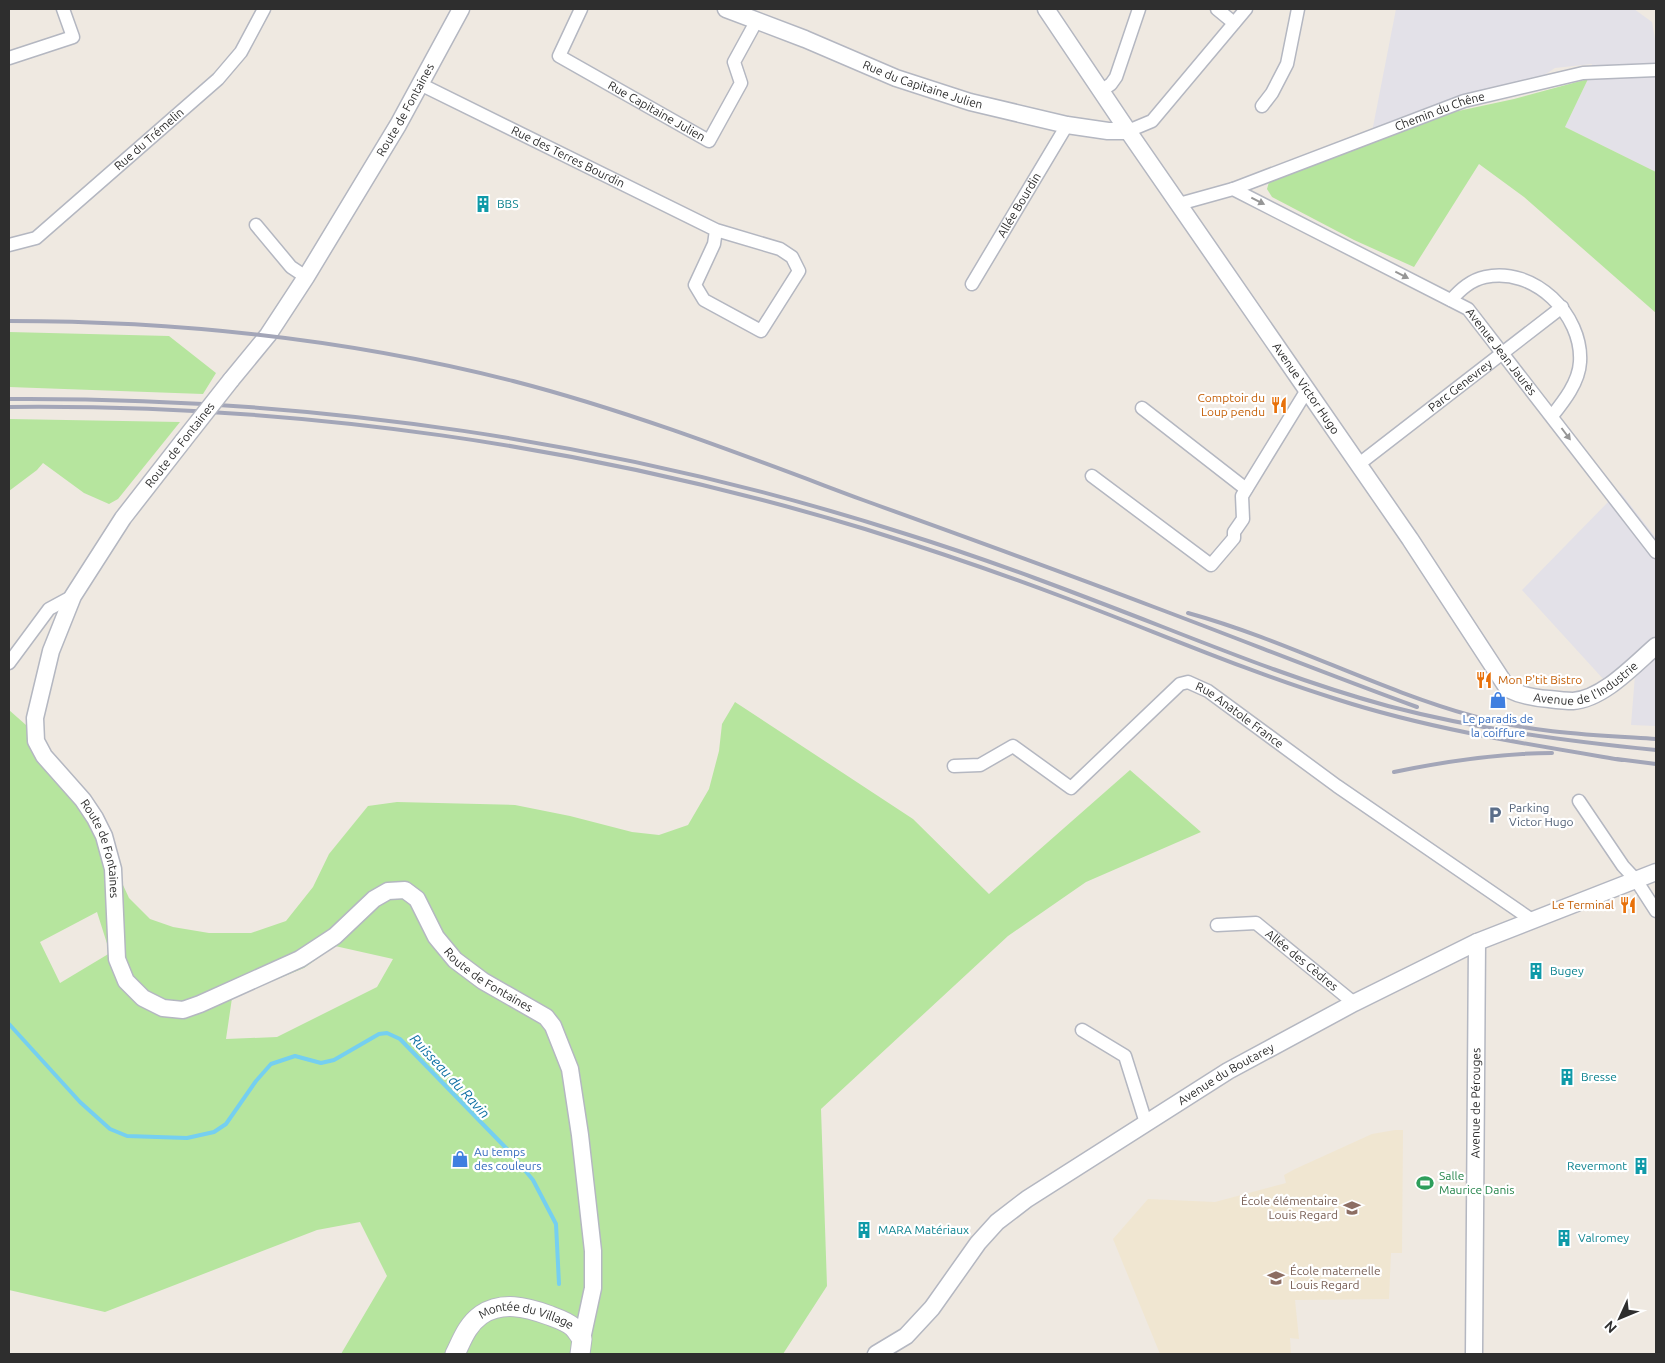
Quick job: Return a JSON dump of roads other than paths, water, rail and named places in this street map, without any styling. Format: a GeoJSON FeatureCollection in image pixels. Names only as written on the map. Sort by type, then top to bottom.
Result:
{"type":"FeatureCollection","features":[{"type":"Feature","properties":{"kind":"main road","name":"Montée du Village"},"geometry":{"type":"LineString","coordinates":[[455,1354],[469,1327],[480,1316],[494,1309],[510,1306],[528,1307],[560,1319],[572,1326],[581,1347]]}},
{"type":"Feature","properties":{"kind":"street"},"geometry":{"type":"LineString","coordinates":[[9,58],[73,36],[63,9]]}},
{"type":"Feature","properties":{"kind":"street","name":"Rue du Trémelin"},"geometry":{"type":"LineString","coordinates":[[9,245],[36,238],[218,79],[241,52],[264,9]]}},
{"type":"Feature","properties":{"kind":"street","name":"Route de Fontaines"},"geometry":{"type":"LineString","coordinates":[[461,9],[398,124],[306,277],[268,335],[123,518],[73,596],[58,630],[45,674],[36,718],[36,741],[44,756],[95,818],[104,836],[113,870],[117,959],[126,981],[143,998],[163,1008],[183,1010],[200,1004],[300,959],[335,936],[374,899],[388,891],[405,890],[417,900],[436,937],[455,960],[483,981],[546,1017],[553,1026],[570,1069],[580,1135],[593,1251],[593,1288],[581,1347]]}},
{"type":"Feature","properties":{"kind":"street","name":"Rue Capitaine Julien"},"geometry":{"type":"LineString","coordinates":[[581,9],[559,56],[709,140],[741,82],[734,62],[757,20]]}},
{"type":"Feature","properties":{"kind":"street","name":"Rue du Capitaine Julien"},"geometry":{"type":"LineString","coordinates":[[726,9],[805,39],[896,78],[970,102],[1067,125],[1108,131],[1128,131]]}},
{"type":"Feature","properties":{"kind":"street","name":"Avenue Victor Hugo"},"geometry":{"type":"LineString","coordinates":[[1046,9],[1410,539],[1508,689]]}},
{"type":"Feature","properties":{"kind":"street"},"geometry":{"type":"LineString","coordinates":[[1101,91],[1116,77],[1140,9]]}},
{"type":"Feature","properties":{"kind":"street"},"geometry":{"type":"LineString","coordinates":[[1217,9],[1234,22]]}},
{"type":"Feature","properties":{"kind":"street"},"geometry":{"type":"LineString","coordinates":[[1128,131],[1152,122],[1246,9]]}},
{"type":"Feature","properties":{"kind":"street"},"geometry":{"type":"LineString","coordinates":[[1262,106],[1272,93],[1287,64],[1298,9]]}},
{"type":"Feature","properties":{"kind":"street","name":"Chemin du Chêne"},"geometry":{"type":"LineString","coordinates":[[1233,188],[1464,101],[1584,74],[1656,70]]}},
{"type":"Feature","properties":{"kind":"street","name":"Rue des Terres Bourdin"},"geometry":{"type":"LineString","coordinates":[[420,84],[716,230],[780,249],[792,257],[799,271],[761,331],[704,300],[695,285],[714,244],[716,230]]}},
{"type":"Feature","properties":{"kind":"street","name":"Allée Bourdin"},"geometry":{"type":"LineString","coordinates":[[972,284],[1067,125]]}},
{"type":"Feature","properties":{"kind":"street"},"geometry":{"type":"LineString","coordinates":[[1179,204],[1233,188]]}},
{"type":"Feature","properties":{"kind":"street","name":"Avenue Jean Jaurès"},"geometry":{"type":"LineString","coordinates":[[1233,188],[1468,309],[1656,552]]}},
{"type":"Feature","properties":{"kind":"street"},"geometry":{"type":"LineString","coordinates":[[256,225],[291,267],[306,277]]}},
{"type":"Feature","properties":{"kind":"street"},"geometry":{"type":"LineString","coordinates":[[1451,300],[1461,289],[1472,282],[1486,277],[1500,276],[1515,278],[1540,288],[1551,295],[1562,307],[1575,331],[1580,362],[1578,374],[1571,389],[1552,416]]}},
{"type":"Feature","properties":{"kind":"street","name":"Parc Genevrey"},"geometry":{"type":"LineString","coordinates":[[1359,464],[1562,307]]}},
{"type":"Feature","properties":{"kind":"street"},"geometry":{"type":"LineString","coordinates":[[1092,476],[1211,565],[1234,538],[1234,532],[1243,519],[1242,496],[1308,390]]}},
{"type":"Feature","properties":{"kind":"street"},"geometry":{"type":"LineString","coordinates":[[1142,408],[1246,489]]}},
{"type":"Feature","properties":{"kind":"street"},"geometry":{"type":"LineString","coordinates":[[9,663],[49,608],[73,596]]}},
{"type":"Feature","properties":{"kind":"street","name":"Avenue de l'Industrie"},"geometry":{"type":"LineString","coordinates":[[1508,689],[1520,694],[1541,698],[1574,701],[1595,695],[1614,682],[1656,646]]}},
{"type":"Feature","properties":{"kind":"street","name":"Rue Anatole France"},"geometry":{"type":"LineString","coordinates":[[954,766],[980,765],[1013,746],[1071,788],[1180,684],[1188,682],[1208,691],[1337,786],[1532,920]]}},
{"type":"Feature","properties":{"kind":"street"},"geometry":{"type":"LineString","coordinates":[[1579,801],[1656,911]]}},
{"type":"Feature","properties":{"kind":"street","name":"Avenue du Boutarey"},"geometry":{"type":"LineString","coordinates":[[876,1354],[906,1336],[932,1308],[978,1243],[997,1222],[1027,1199],[1228,1071],[1354,1003],[1478,942],[1656,872]]}},
{"type":"Feature","properties":{"kind":"street","name":"Allée des Cèdres"},"geometry":{"type":"LineString","coordinates":[[1217,926],[1256,923],[1354,1003]]}},
{"type":"Feature","properties":{"kind":"street","name":"Avenue de Pérouges"},"geometry":{"type":"LineString","coordinates":[[1474,1354],[1478,942]]}},
{"type":"Feature","properties":{"kind":"street"},"geometry":{"type":"LineString","coordinates":[[1082,1030],[1125,1056],[1146,1123]]}},
{"type":"Feature","properties":{"kind":"waterway","name":"Ruisseau du Ravin"},"geometry":{"type":"LineString","coordinates":[[9,1024],[80,1102],[110,1129],[127,1136],[187,1138],[214,1132],[226,1124],[256,1081],[271,1064],[295,1056],[321,1063],[334,1060],[379,1034],[387,1033],[400,1039],[507,1149],[533,1180],[556,1224],[559,1284]]}},
{"type":"Feature","properties":{"kind":"railway"},"geometry":{"type":"LineString","coordinates":[[9,321],[136,324],[263,335],[389,354],[451,366],[558,393],[646,421],[733,452],[1187,619],[1417,707]]}},
{"type":"Feature","properties":{"kind":"railway"},"geometry":{"type":"LineString","coordinates":[[9,399],[123,400],[237,406],[350,416],[463,431],[575,450],[687,473],[797,501],[939,544],[1099,602],[1274,670],[1388,706],[1487,728],[1588,743],[1656,750]]}},
{"type":"Feature","properties":{"kind":"railway"},"geometry":{"type":"LineString","coordinates":[[9,407],[117,408],[226,413],[334,422],[442,435],[549,453],[655,474],[761,500],[915,545],[1038,588],[1267,676],[1371,710],[1478,735],[1622,760]]}},
{"type":"Feature","properties":{"kind":"railway"},"geometry":{"type":"LineString","coordinates":[[1188,613],[1260,637],[1437,705],[1495,722],[1541,730],[1656,739]]}},
{"type":"Feature","properties":{"kind":"railway"},"geometry":{"type":"LineString","coordinates":[[1394,772],[1473,758],[1512,754],[1552,753]]}},
{"type":"Feature","properties":{"kind":"railway"},"geometry":{"type":"LineString","coordinates":[[1617,759],[1656,764]]}},
{"type":"Feature","properties":{"kind":"place","name":"BBS"},"geometry":{"type":"Point","coordinates":[483,204]}},
{"type":"Feature","properties":{"kind":"place","name":"Comptoir du Loup pendu"},"geometry":{"type":"Point","coordinates":[1279,405]}},
{"type":"Feature","properties":{"kind":"place","name":"Mon P'tit Bistro"},"geometry":{"type":"Point","coordinates":[1484,680]}},
{"type":"Feature","properties":{"kind":"place","name":"Le paradis de la coiffure"},"geometry":{"type":"Point","coordinates":[1498,700]}},
{"type":"Feature","properties":{"kind":"place","name":"Parking Victor Hugo"},"geometry":{"type":"Point","coordinates":[1495,815]}},
{"type":"Feature","properties":{"kind":"place","name":"Le Terminal"},"geometry":{"type":"Point","coordinates":[1628,905]}},
{"type":"Feature","properties":{"kind":"place","name":"Bugey"},"geometry":{"type":"Point","coordinates":[1536,971]}},
{"type":"Feature","properties":{"kind":"place","name":"Bresse"},"geometry":{"type":"Point","coordinates":[1567,1077]}},
{"type":"Feature","properties":{"kind":"place","name":"Au temps des couleurs"},"geometry":{"type":"Point","coordinates":[460,1159]}},
{"type":"Feature","properties":{"kind":"place","name":"Revermont"},"geometry":{"type":"Point","coordinates":[1641,1166]}},
{"type":"Feature","properties":{"kind":"place","name":"Salle Maurice Danis"},"geometry":{"type":"Point","coordinates":[1425,1183]}},
{"type":"Feature","properties":{"kind":"place","name":"École élémentaire Louis Regard"},"geometry":{"type":"Point","coordinates":[1352,1208]}},
{"type":"Feature","properties":{"kind":"place","name":"MARA Matériaux"},"geometry":{"type":"Point","coordinates":[864,1230]}},
{"type":"Feature","properties":{"kind":"place","name":"Valromey"},"geometry":{"type":"Point","coordinates":[1564,1238]}},
{"type":"Feature","properties":{"kind":"place","name":"École maternelle Louis Regard"},"geometry":{"type":"Point","coordinates":[1276,1278]}}]}
